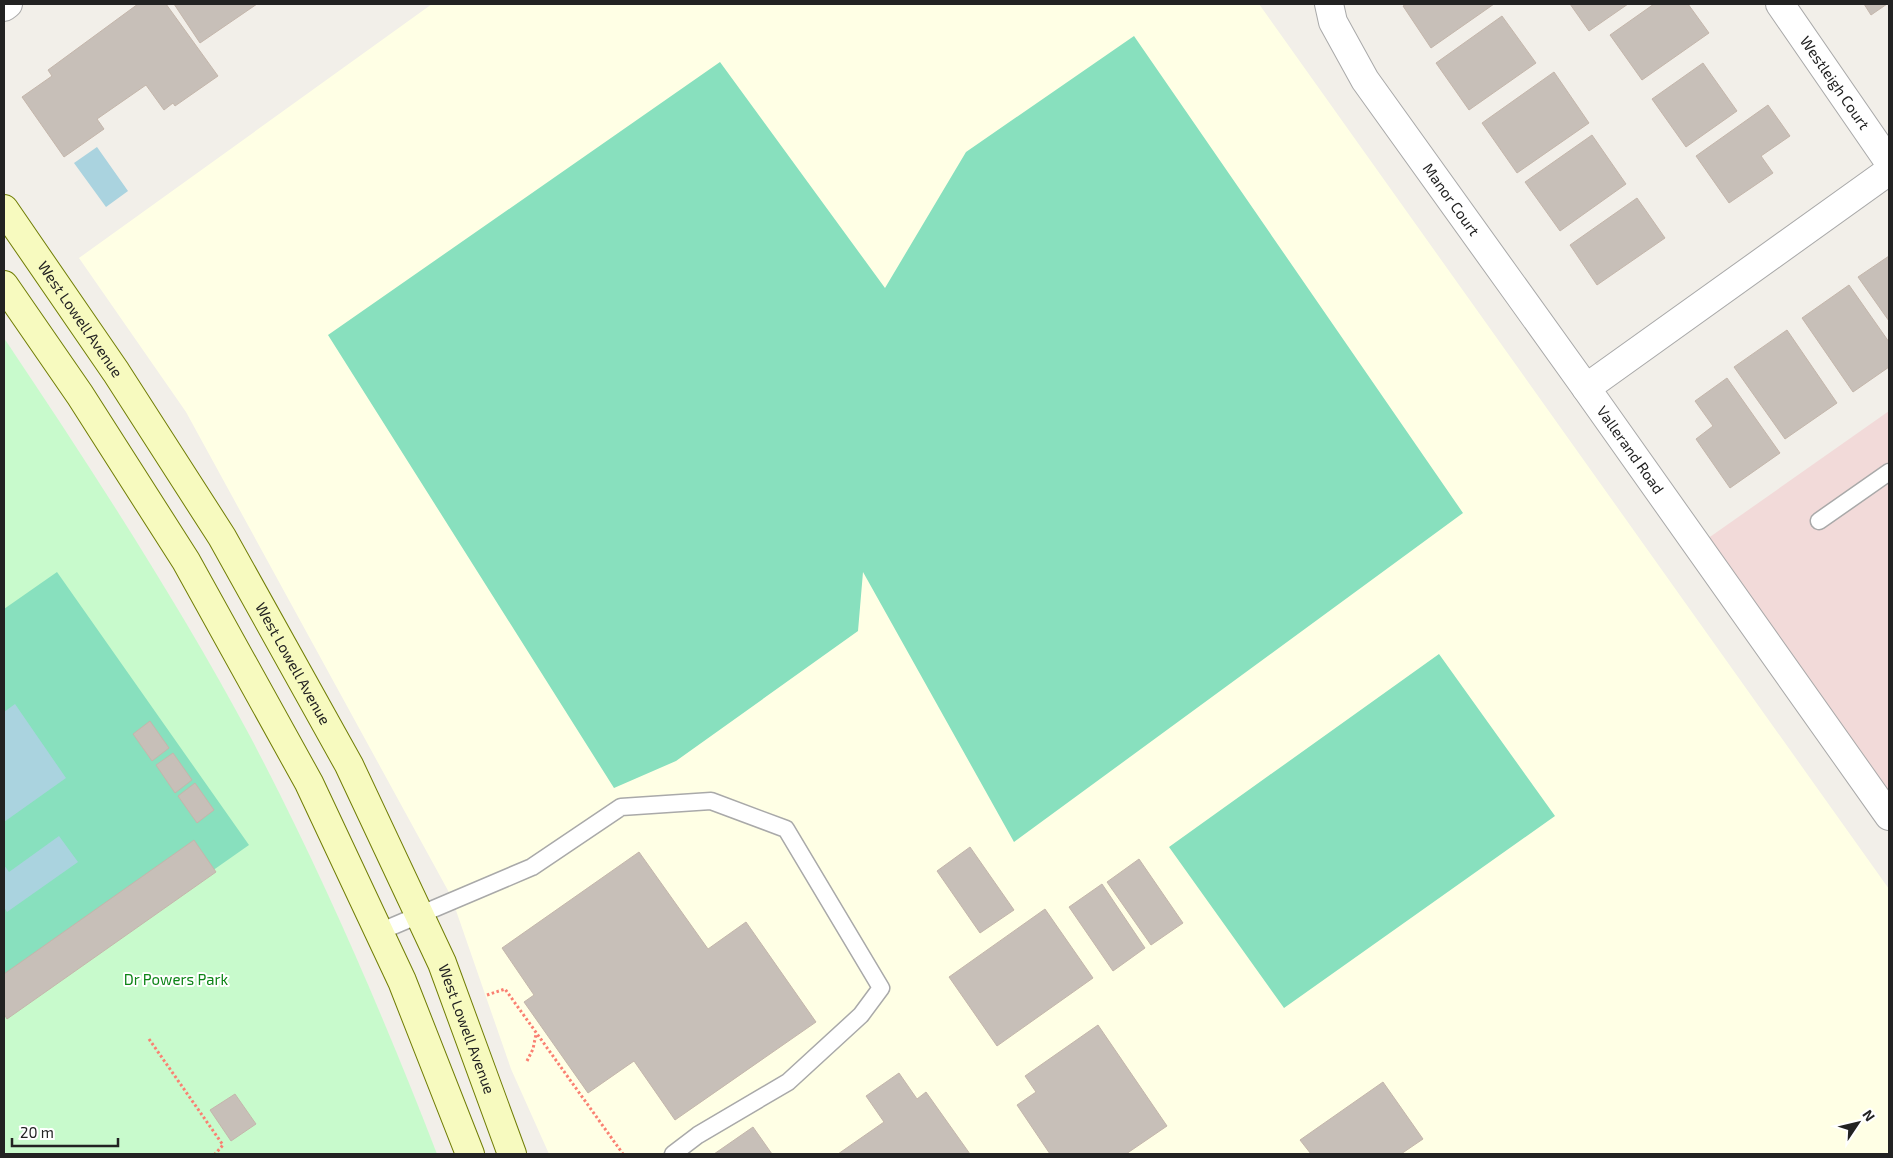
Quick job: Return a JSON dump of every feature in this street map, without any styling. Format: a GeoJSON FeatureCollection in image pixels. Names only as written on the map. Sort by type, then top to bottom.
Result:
{"type":"FeatureCollection","features":[{"type":"Feature","properties":{"kind":"street"},"geometry":{"type":"LineString","coordinates":[[4,7],[8,4]]}},
{"type":"Feature","properties":{"kind":"street","name":"Manor Court"},"geometry":{"type":"LineString","coordinates":[[1329,4],[1333,22],[1365,80],[1586,388]]}},
{"type":"Feature","properties":{"kind":"street","name":"Westleigh Court"},"geometry":{"type":"LineString","coordinates":[[1780,4],[1889,162]]}},
{"type":"Feature","properties":{"kind":"street"},"geometry":{"type":"LineString","coordinates":[[1586,388],[1889,172]]}},
{"type":"Feature","properties":{"kind":"street","name":"West Lowell Avenue"},"geometry":{"type":"LineString","coordinates":[[4,209],[116,372],[222,537],[349,766],[442,963],[512,1154]]}},
{"type":"Feature","properties":{"kind":"street"},"geometry":{"type":"LineString","coordinates":[[4,285],[80,395],[186,561],[309,783],[402,981],[470,1154]]}},
{"type":"Feature","properties":{"kind":"street","name":"Vallerand Road"},"geometry":{"type":"LineString","coordinates":[[1586,388],[1889,816]]}},
{"type":"Feature","properties":{"kind":"lane"},"geometry":{"type":"LineString","coordinates":[[1819,521],[1889,472]]}},
{"type":"Feature","properties":{"kind":"lane"},"geometry":{"type":"LineString","coordinates":[[379,932],[532,867],[620,807],[711,800],[786,829],[881,988],[861,1015],[788,1082],[698,1135],[673,1154]]}},
{"type":"Feature","properties":{"kind":"path"},"geometry":{"type":"LineString","coordinates":[[458,1005],[505,989],[623,1154]]}},
{"type":"Feature","properties":{"kind":"path"},"geometry":{"type":"LineString","coordinates":[[527,1061],[533,1048],[536,1033]]}},
{"type":"Feature","properties":{"kind":"path"},"geometry":{"type":"LineString","coordinates":[[149,1039],[223,1145],[215,1154]]}},
{"type":"Feature","properties":{"kind":"shaded area"},"geometry":{"type":"Polygon","coordinates":[[[432,4],[1259,4],[1889,889],[1889,1154],[549,1154],[511,1069],[451,896],[186,412],[79,258],[432,4]]]}},
{"type":"Feature","properties":{"kind":"shaded area"},"geometry":{"type":"Polygon","coordinates":[[[1889,411],[1889,796],[1707,539],[1889,411]]]}},
{"type":"Feature","properties":{"kind":"green space"},"geometry":{"type":"Polygon","coordinates":[[[1134,36],[1463,513],[1014,842],[863,572],[858,631],[676,761],[614,788],[328,335],[720,62],[885,288],[966,152],[1134,36]]]}},
{"type":"Feature","properties":{"kind":"green space","name":"Dr Powers Park"},"geometry":{"type":"Polygon","coordinates":[[[4,338],[69,436],[163,585],[251,738],[302,840],[350,943],[395,1048],[437,1154],[4,1154],[4,338]]]}},
{"type":"Feature","properties":{"kind":"green space"},"geometry":{"type":"Polygon","coordinates":[[[57,572],[249,845],[4,1017],[4,609],[57,572]]]}},
{"type":"Feature","properties":{"kind":"green space"},"geometry":{"type":"Polygon","coordinates":[[[1439,654],[1555,816],[1284,1008],[1169,847],[1439,654]]]}},
{"type":"Feature","properties":{"kind":"water"},"geometry":{"type":"Polygon","coordinates":[[[97,147],[128,191],[106,207],[74,163],[97,147]]]}},
{"type":"Feature","properties":{"kind":"water"},"geometry":{"type":"Polygon","coordinates":[[[15,704],[66,778],[4,822],[4,712],[15,704]]]}},
{"type":"Feature","properties":{"kind":"water"},"geometry":{"type":"Polygon","coordinates":[[[59,836],[78,862],[7,912],[4,907],[4,865],[9,872],[59,836]]]}},
{"type":"Feature","properties":{"kind":"building"},"geometry":{"type":"Polygon","coordinates":[[[138,4],[166,4],[218,76],[175,106],[173,103],[164,110],[146,85],[97,119],[104,129],[64,157],[22,97],[52,76],[48,70],[138,4]]]}},
{"type":"Feature","properties":{"kind":"building"},"geometry":{"type":"Polygon","coordinates":[[[174,4],[257,4],[200,43],[174,4]]]}},
{"type":"Feature","properties":{"kind":"building"},"geometry":{"type":"Polygon","coordinates":[[[1407,4],[1494,4],[1431,48],[1403,6],[1407,4]]]}},
{"type":"Feature","properties":{"kind":"building"},"geometry":{"type":"Polygon","coordinates":[[[1570,4],[1628,4],[1589,31],[1570,4]]]}},
{"type":"Feature","properties":{"kind":"building"},"geometry":{"type":"Polygon","coordinates":[[[1654,4],[1688,4],[1709,33],[1642,80],[1610,35],[1654,4]]]}},
{"type":"Feature","properties":{"kind":"building"},"geometry":{"type":"Polygon","coordinates":[[[1864,4],[1887,4],[1871,15],[1864,4]]]}},
{"type":"Feature","properties":{"kind":"building"},"geometry":{"type":"Polygon","coordinates":[[[1502,16],[1536,63],[1469,110],[1436,63],[1502,16]]]}},
{"type":"Feature","properties":{"kind":"building"},"geometry":{"type":"Polygon","coordinates":[[[1703,63],[1737,111],[1686,147],[1652,99],[1703,63]]]}},
{"type":"Feature","properties":{"kind":"building"},"geometry":{"type":"Polygon","coordinates":[[[1554,72],[1589,123],[1517,173],[1482,123],[1554,72]]]}},
{"type":"Feature","properties":{"kind":"building"},"geometry":{"type":"Polygon","coordinates":[[[1768,105],[1790,136],[1761,156],[1773,173],[1729,203],[1696,156],[1768,105]]]}},
{"type":"Feature","properties":{"kind":"building"},"geometry":{"type":"Polygon","coordinates":[[[1592,135],[1626,184],[1560,231],[1525,182],[1592,135]]]}},
{"type":"Feature","properties":{"kind":"building"},"geometry":{"type":"Polygon","coordinates":[[[1637,198],[1665,238],[1597,285],[1570,245],[1637,198]]]}},
{"type":"Feature","properties":{"kind":"building"},"geometry":{"type":"Polygon","coordinates":[[[1889,256],[1889,321],[1858,277],[1889,256]]]}},
{"type":"Feature","properties":{"kind":"building"},"geometry":{"type":"Polygon","coordinates":[[[1849,285],[1889,342],[1889,367],[1853,392],[1802,318],[1849,285]]]}},
{"type":"Feature","properties":{"kind":"building"},"geometry":{"type":"Polygon","coordinates":[[[1787,330],[1837,403],[1785,439],[1734,367],[1787,330]]]}},
{"type":"Feature","properties":{"kind":"building"},"geometry":{"type":"Polygon","coordinates":[[[1727,378],[1780,453],[1730,488],[1696,439],[1713,426],[1695,401],[1727,378]]]}},
{"type":"Feature","properties":{"kind":"building"},"geometry":{"type":"Polygon","coordinates":[[[150,721],[169,748],[152,761],[133,734],[150,721]]]}},
{"type":"Feature","properties":{"kind":"building"},"geometry":{"type":"Polygon","coordinates":[[[173,753],[192,780],[175,793],[156,765],[173,753]]]}},
{"type":"Feature","properties":{"kind":"building"},"geometry":{"type":"Polygon","coordinates":[[[195,783],[214,810],[197,823],[178,796],[195,783]]]}},
{"type":"Feature","properties":{"kind":"building"},"geometry":{"type":"Polygon","coordinates":[[[194,840],[216,872],[7,1019],[4,1014],[4,974],[194,840]]]}},
{"type":"Feature","properties":{"kind":"building"},"geometry":{"type":"Polygon","coordinates":[[[970,847],[1014,910],[980,933],[937,871],[970,847]]]}},
{"type":"Feature","properties":{"kind":"building"},"geometry":{"type":"Polygon","coordinates":[[[639,852],[708,949],[746,922],[816,1022],[675,1120],[634,1061],[588,1093],[524,1002],[534,995],[502,948],[639,852]]]}},
{"type":"Feature","properties":{"kind":"building"},"geometry":{"type":"Polygon","coordinates":[[[1139,859],[1183,923],[1151,945],[1107,882],[1139,859]]]}},
{"type":"Feature","properties":{"kind":"building"},"geometry":{"type":"Polygon","coordinates":[[[1102,884],[1145,948],[1113,971],[1069,907],[1102,884]]]}},
{"type":"Feature","properties":{"kind":"building"},"geometry":{"type":"Polygon","coordinates":[[[1045,909],[1093,978],[997,1046],[949,977],[1045,909]]]}},
{"type":"Feature","properties":{"kind":"building"},"geometry":{"type":"Polygon","coordinates":[[[1098,1025],[1167,1126],[1126,1154],[1050,1154],[1017,1105],[1036,1092],[1025,1076],[1098,1025]]]}},
{"type":"Feature","properties":{"kind":"building"},"geometry":{"type":"Polygon","coordinates":[[[899,1073],[917,1099],[926,1092],[970,1154],[838,1154],[884,1122],[866,1096],[899,1073]]]}},
{"type":"Feature","properties":{"kind":"building"},"geometry":{"type":"Polygon","coordinates":[[[1383,1082],[1423,1139],[1401,1154],[1311,1154],[1300,1140],[1383,1082]]]}},
{"type":"Feature","properties":{"kind":"building"},"geometry":{"type":"Polygon","coordinates":[[[235,1094],[256,1124],[231,1141],[210,1110],[235,1094]]]}},
{"type":"Feature","properties":{"kind":"building"},"geometry":{"type":"Polygon","coordinates":[[[753,1127],[772,1154],[714,1154],[753,1127]]]}}]}
